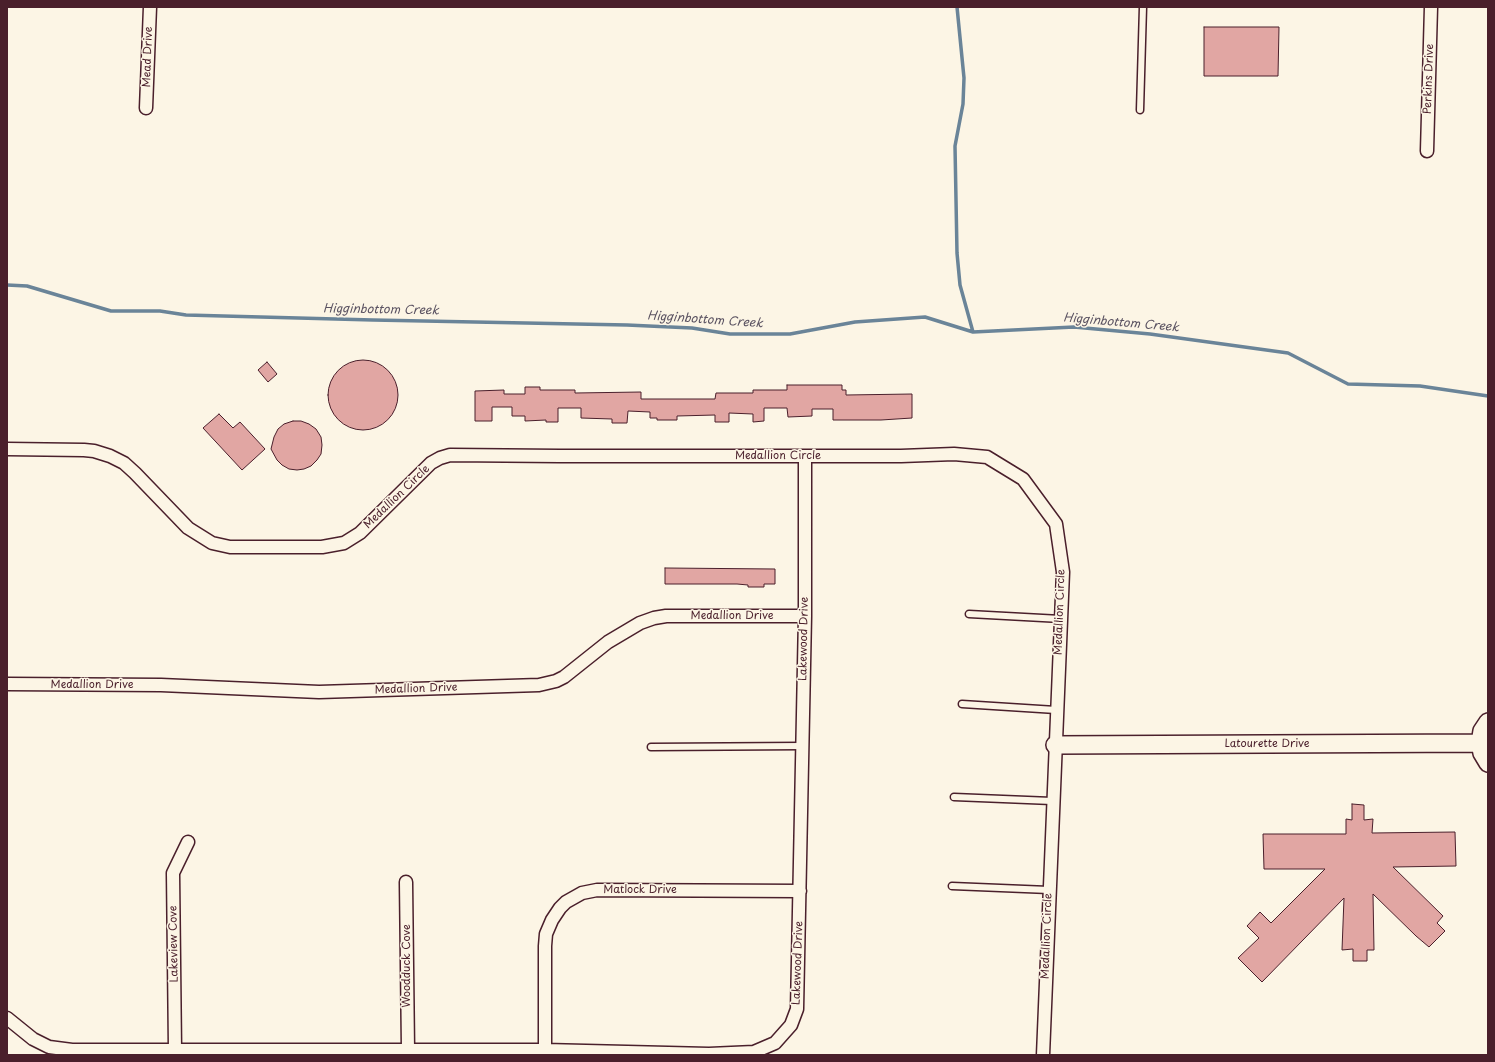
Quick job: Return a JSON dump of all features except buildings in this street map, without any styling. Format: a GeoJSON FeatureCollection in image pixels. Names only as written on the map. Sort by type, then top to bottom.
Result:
{"type":"FeatureCollection","features":[{"type":"Feature","properties":{"kind":"street","name":"Mead Drive"},"geometry":{"type":"LineString","coordinates":[[146,108],[150,7]]}},
{"type":"Feature","properties":{"kind":"street","name":"Perkins Drive"},"geometry":{"type":"LineString","coordinates":[[1427,151],[1431,7]]}},
{"type":"Feature","properties":{"kind":"street","name":"Medallion Circle"},"geometry":{"type":"LineString","coordinates":[[7,450],[84,450],[94,451],[110,456],[124,463],[135,473],[188,528],[212,543],[230,547],[322,547],[344,543],[360,533],[431,464],[440,458],[450,455],[901,456],[954,454],[987,457],[1023,480],[1056,524],[1063,572],[1052,801],[1043,1055]]}},
{"type":"Feature","properties":{"kind":"street","name":"Lakewood Drive"},"geometry":{"type":"LineString","coordinates":[[7,1018],[33,1039],[63,1050],[408,1053],[544,1050],[709,1054],[754,1052],[775,1043],[791,1025],[797,1008],[805,616],[805,456]]}},
{"type":"Feature","properties":{"kind":"street","name":"Medallion Drive"},"geometry":{"type":"LineString","coordinates":[[7,684],[161,685],[319,692],[539,685],[556,681],[564,677],[608,642],[640,623],[654,618],[666,616],[805,616]]}},
{"type":"Feature","properties":{"kind":"street"},"geometry":{"type":"LineString","coordinates":[[1488,722],[1482,731],[1480,742],[1482,753],[1488,763]]}},
{"type":"Feature","properties":{"kind":"street","name":"Latourette Drive"},"geometry":{"type":"LineString","coordinates":[[1055,746],[1474,744],[1480,742]]}},
{"type":"Feature","properties":{"kind":"street","name":"Lakeview Cove"},"geometry":{"type":"LineString","coordinates":[[176,1050],[173,873],[188,842]]}},
{"type":"Feature","properties":{"kind":"street","name":"Woodduck Cove"},"geometry":{"type":"LineString","coordinates":[[406,882],[408,1053]]}},
{"type":"Feature","properties":{"kind":"street","name":"Matlock Drive"},"geometry":{"type":"LineString","coordinates":[[544,1050],[544,946],[546,934],[552,920],[566,902],[582,894],[597,890],[800,891]]}},
{"type":"Feature","properties":{"kind":"lane"},"geometry":{"type":"LineString","coordinates":[[1140,110],[1143,7]]}},
{"type":"Feature","properties":{"kind":"lane"},"geometry":{"type":"LineString","coordinates":[[969,614],[1061,619]]}},
{"type":"Feature","properties":{"kind":"lane"},"geometry":{"type":"LineString","coordinates":[[962,704],[1056,710]]}},
{"type":"Feature","properties":{"kind":"lane"},"geometry":{"type":"LineString","coordinates":[[651,747],[803,746]]}},
{"type":"Feature","properties":{"kind":"lane"},"geometry":{"type":"LineString","coordinates":[[954,797],[1052,801]]}},
{"type":"Feature","properties":{"kind":"lane"},"geometry":{"type":"LineString","coordinates":[[952,886],[1049,890]]}},
{"type":"Feature","properties":{"kind":"waterway"},"geometry":{"type":"LineString","coordinates":[[957,7],[964,78],[963,104],[955,146],[957,253],[960,285],[973,332]]}},
{"type":"Feature","properties":{"kind":"waterway","name":"Higginbottom Creek"},"geometry":{"type":"LineString","coordinates":[[7,285],[27,286],[111,311],[160,311],[186,315],[627,325],[692,328],[730,334],[790,334],[855,322],[925,317],[973,332],[1074,327],[1150,334],[1288,353],[1348,384],[1420,386],[1488,396]]}}]}
